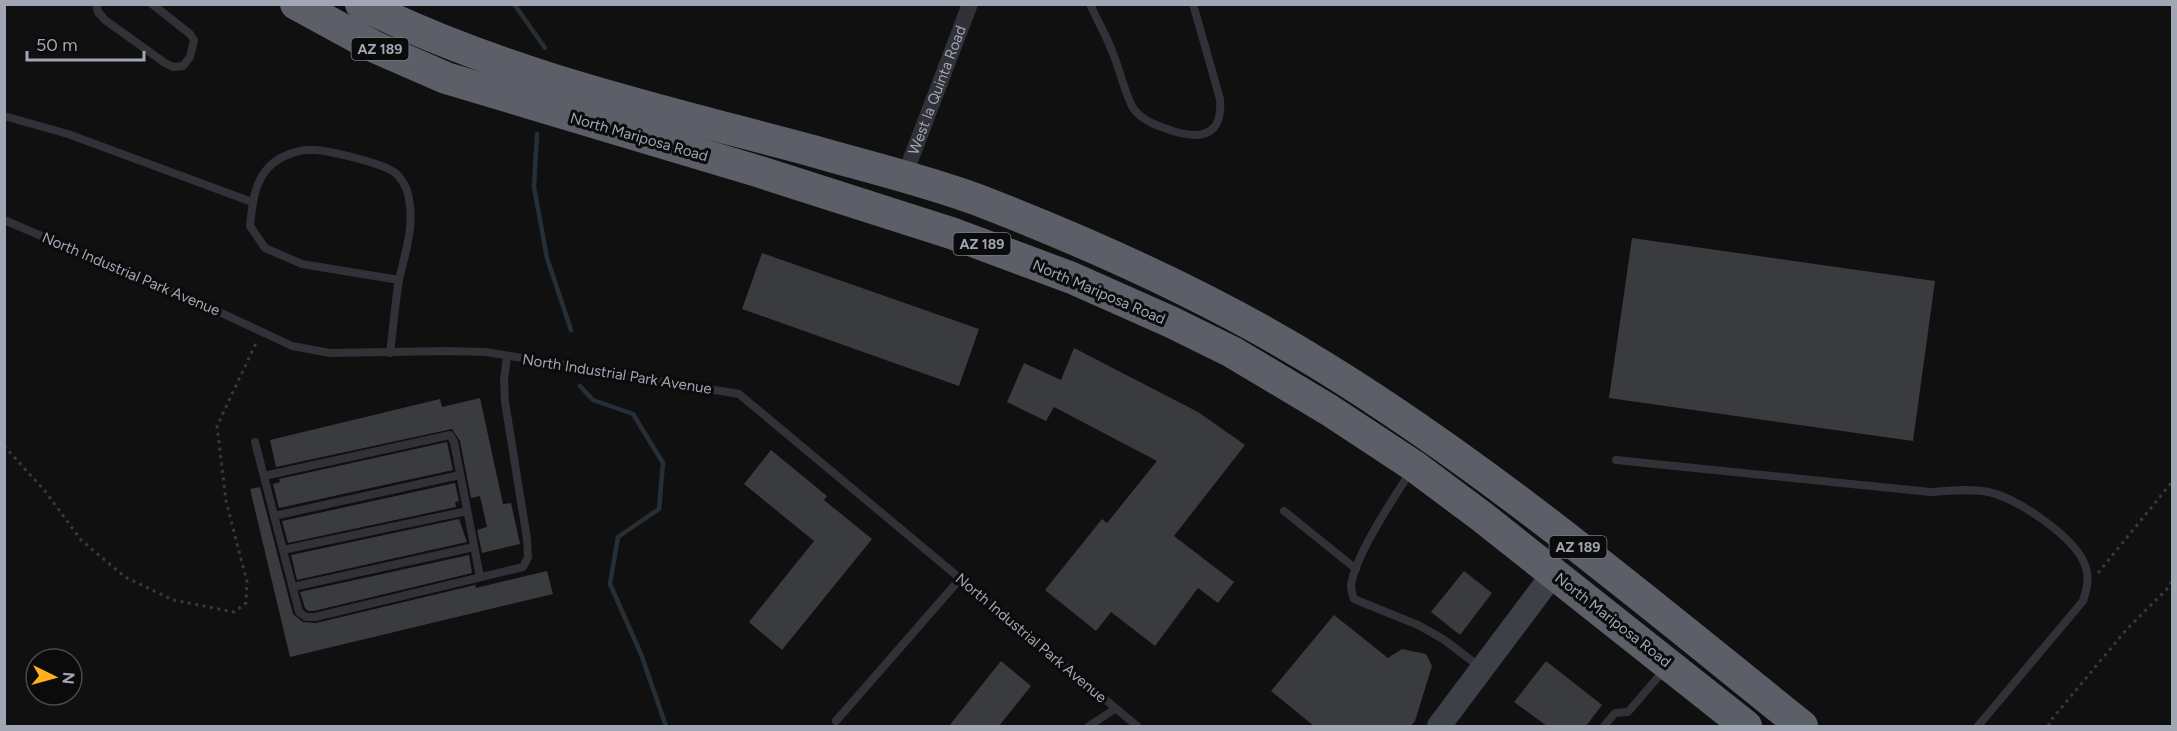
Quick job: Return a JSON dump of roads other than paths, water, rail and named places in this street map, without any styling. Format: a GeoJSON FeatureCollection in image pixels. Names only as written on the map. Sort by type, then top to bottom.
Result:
{"type":"FeatureCollection","features":[{"type":"Feature","properties":{"kind":"highway","name":"North Mariposa Road"},"geometry":{"type":"LineString","coordinates":[[296,4],[375,47],[428,71],[467,85],[530,105],[611,114],[904,177],[973,199],[1033,222],[1173,284],[1233,315],[1345,380],[1432,437],[1508,491],[1801,725]]}},
{"type":"Feature","properties":{"kind":"highway","name":"North Mariposa Road"},"geometry":{"type":"LineString","coordinates":[[361,4],[413,30],[611,114],[828,193],[951,233],[1062,274],[1171,322],[1232,352],[1329,410],[1414,466],[1481,516],[1746,726]]}},
{"type":"Feature","properties":{"kind":"highway"},"geometry":{"type":"LineString","coordinates":[[904,177],[907,187],[923,200],[1094,268],[1148,295],[1252,358],[1329,410]]}},
{"type":"Feature","properties":{"kind":"highway"},"geometry":{"type":"LineString","coordinates":[[1345,380],[1533,536],[1554,561],[1553,574],[1565,569],[1594,582],[1801,725]]}},
{"type":"Feature","properties":{"kind":"street","name":"West la Quinta Road"},"geometry":{"type":"LineString","coordinates":[[904,177],[970,4]]}},
{"type":"Feature","properties":{"kind":"street"},"geometry":{"type":"LineString","coordinates":[[1439,726],[1553,574]]}},
{"type":"Feature","properties":{"kind":"lane"},"geometry":{"type":"LineString","coordinates":[[96,4],[98,12],[105,20],[165,63],[173,67],[183,66],[190,57],[194,40],[190,34],[152,4]]}},
{"type":"Feature","properties":{"kind":"lane"},"geometry":{"type":"LineString","coordinates":[[1090,4],[1111,48],[1134,108],[1152,125],[1189,136],[1202,135],[1213,129],[1221,116],[1220,99],[1193,4]]}},
{"type":"Feature","properties":{"kind":"lane"},"geometry":{"type":"LineString","coordinates":[[4,116],[68,134],[252,202]]}},
{"type":"Feature","properties":{"kind":"lane"},"geometry":{"type":"LineString","coordinates":[[390,353],[399,280],[408,248],[411,212],[406,188],[395,172],[349,155],[307,150],[287,155],[270,166],[260,180],[252,202],[249,226],[265,248],[302,264],[399,280]]}},
{"type":"Feature","properties":{"kind":"lane","name":"North Industrial Park Avenue"},"geometry":{"type":"LineString","coordinates":[[4,220],[292,346],[330,353],[486,352],[738,394],[1137,726]]}},
{"type":"Feature","properties":{"kind":"lane"},"geometry":{"type":"LineString","coordinates":[[255,442],[299,612],[306,617],[315,617],[523,567],[528,557],[527,539],[505,402],[504,380],[507,356]]}},
{"type":"Feature","properties":{"kind":"lane"},"geometry":{"type":"LineString","coordinates":[[264,476],[448,435],[453,438],[480,577]]}},
{"type":"Feature","properties":{"kind":"lane"},"geometry":{"type":"LineString","coordinates":[[1616,460],[1930,492],[1968,490],[1988,492],[2010,498],[2028,508],[2078,550],[2086,567],[2089,585],[2083,601],[1978,726]]}},
{"type":"Feature","properties":{"kind":"lane"},"geometry":{"type":"LineString","coordinates":[[1414,466],[1397,492],[1356,569],[1351,587],[1354,599],[1418,625],[1443,639],[1482,668]]}},
{"type":"Feature","properties":{"kind":"lane"},"geometry":{"type":"LineString","coordinates":[[274,516],[460,475]]}},
{"type":"Feature","properties":{"kind":"lane"},"geometry":{"type":"LineString","coordinates":[[283,550],[467,511]]}},
{"type":"Feature","properties":{"kind":"lane"},"geometry":{"type":"LineString","coordinates":[[1284,511],[1356,569]]}},
{"type":"Feature","properties":{"kind":"lane"},"geometry":{"type":"LineString","coordinates":[[293,587],[474,547]]}},
{"type":"Feature","properties":{"kind":"lane"},"geometry":{"type":"LineString","coordinates":[[836,721],[960,579]]}},
{"type":"Feature","properties":{"kind":"lane"},"geometry":{"type":"LineString","coordinates":[[1604,726],[1615,713],[1628,712],[1669,664]]}},
{"type":"Feature","properties":{"kind":"lane"},"geometry":{"type":"LineString","coordinates":[[1089,726],[1115,709]]}},
{"type":"Feature","properties":{"kind":"waterway"},"geometry":{"type":"LineString","coordinates":[[514,4],[545,48]]}},
{"type":"Feature","properties":{"kind":"waterway"},"geometry":{"type":"LineString","coordinates":[[537,134],[534,187],[547,258],[571,330]]}},
{"type":"Feature","properties":{"kind":"waterway"},"geometry":{"type":"LineString","coordinates":[[580,386],[593,400],[633,414],[663,463],[659,509],[618,537],[610,584],[641,654],[666,726]]}}]}
